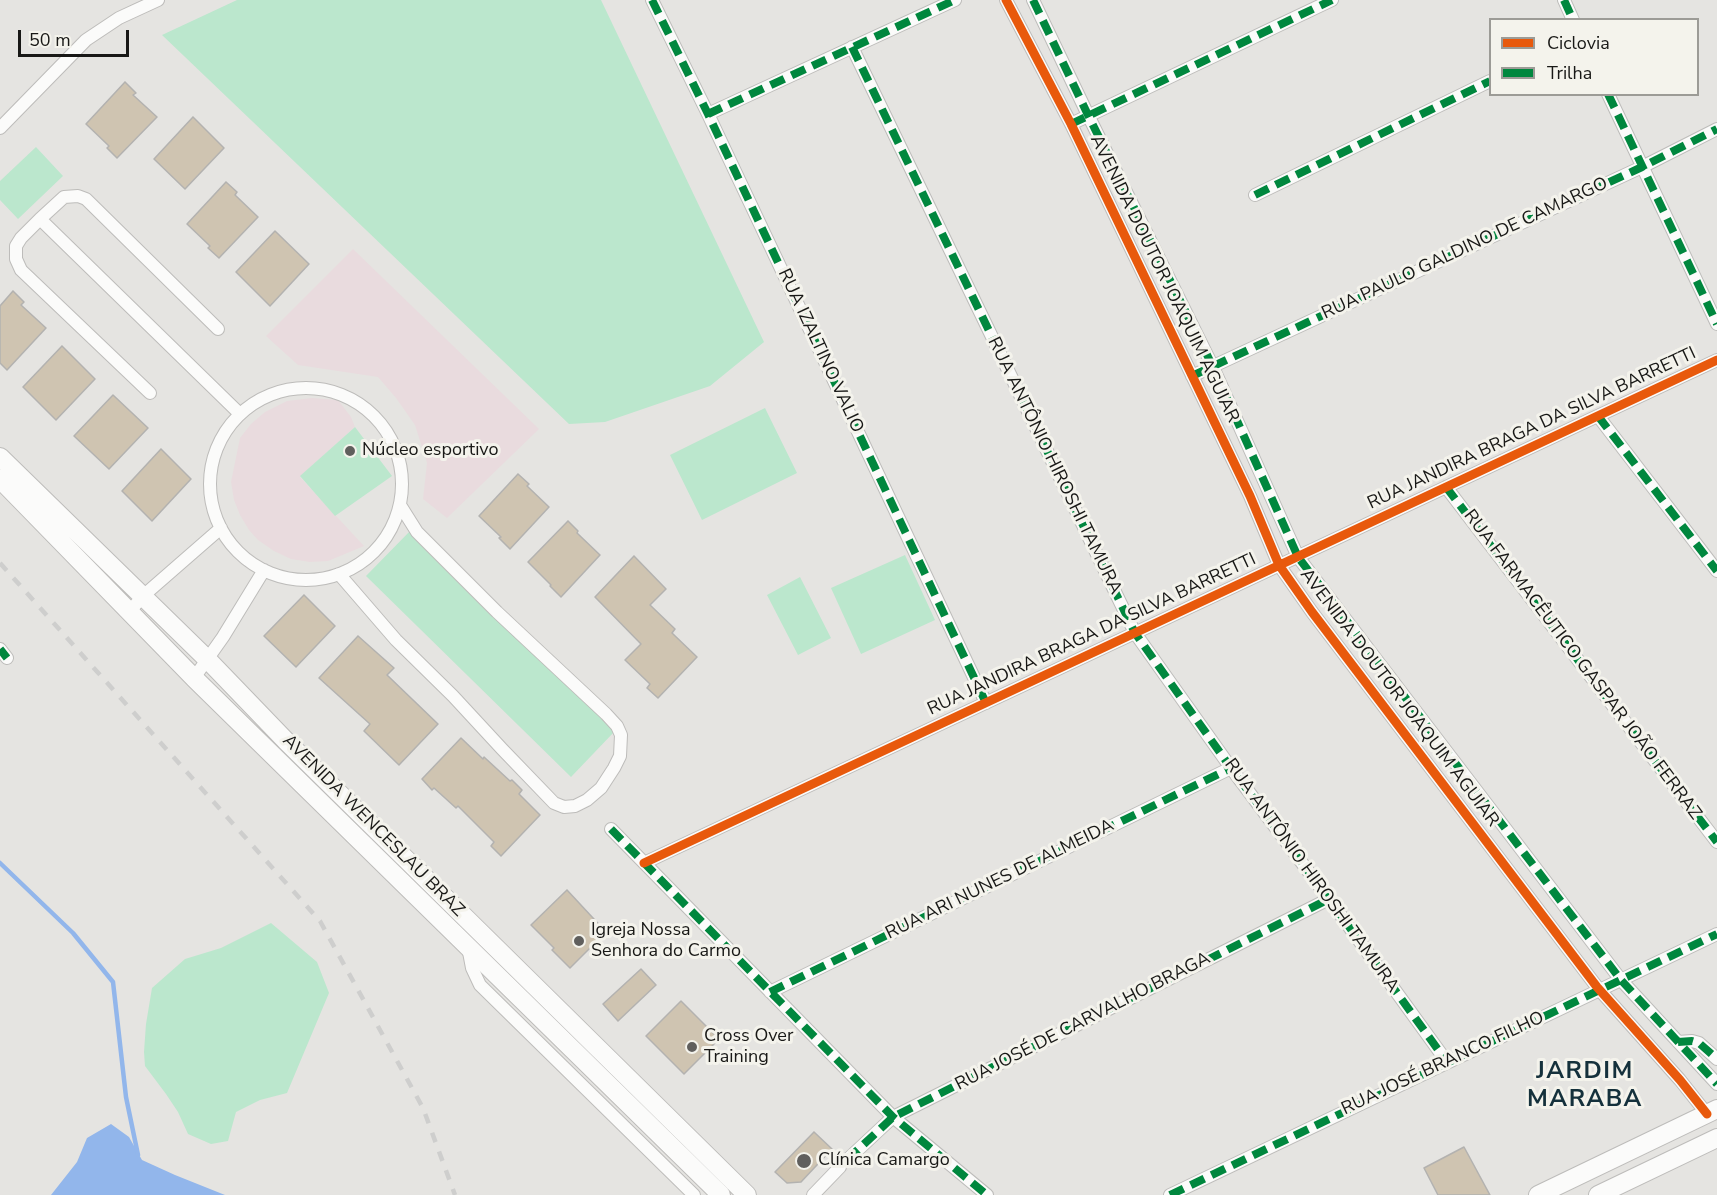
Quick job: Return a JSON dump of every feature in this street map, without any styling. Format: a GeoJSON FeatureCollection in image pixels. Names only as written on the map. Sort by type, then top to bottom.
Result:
{"type":"FeatureCollection","features":[{"type":"Feature","properties":{"kind":"street"},"geometry":{"type":"LineString","coordinates":[[0,128],[86,40],[119,18],[158,0]]}},
{"type":"Feature","properties":{"kind":"street","name":"RUA IZALTINO VALIO"},"geometry":{"type":"LineString","coordinates":[[652,0],[986,702]]}},
{"type":"Feature","properties":{"kind":"street"},"geometry":{"type":"LineString","coordinates":[[708,114],[955,0]]}},
{"type":"Feature","properties":{"kind":"street","name":"AVENIDA DOUTOR JOAQUIM AGUIAR"},"geometry":{"type":"LineString","coordinates":[[1006,0],[1071,124],[1250,496],[1279,565],[1319,622],[1599,990],[1680,1080],[1712,1111]]}},
{"type":"Feature","properties":{"kind":"street","name":"AVENIDA DOUTOR JOAQUIM AGUIAR"},"geometry":{"type":"LineString","coordinates":[[1033,0],[1213,367],[1298,556],[1621,980],[1717,1084]]}},
{"type":"Feature","properties":{"kind":"street"},"geometry":{"type":"LineString","coordinates":[[1071,124],[1332,0]]}},
{"type":"Feature","properties":{"kind":"street"},"geometry":{"type":"LineString","coordinates":[[1564,0],[1572,18]]}},
{"type":"Feature","properties":{"kind":"street","name":"RUA ANTÔNIO HIROSHI TAMURA"},"geometry":{"type":"LineString","coordinates":[[852,47],[1134,633],[1447,1062]]}},
{"type":"Feature","properties":{"kind":"street"},"geometry":{"type":"LineString","coordinates":[[1255,195],[1489,82]]}},
{"type":"Feature","properties":{"kind":"street"},"geometry":{"type":"LineString","coordinates":[[1609,96],[1717,324]]}},
{"type":"Feature","properties":{"kind":"street","name":"RUA PAULO GALDINO DE CAMARGO"},"geometry":{"type":"LineString","coordinates":[[1192,376],[1642,167],[1717,129]]}},
{"type":"Feature","properties":{"kind":"street"},"geometry":{"type":"LineString","coordinates":[[150,393],[21,270],[16,259],[16,246],[21,238],[64,196],[78,195],[86,199],[218,329]]}},
{"type":"Feature","properties":{"kind":"street"},"geometry":{"type":"LineString","coordinates":[[40,219],[240,414]]}},
{"type":"Feature","properties":{"kind":"street","name":"RUA JANDIRA BRAGA DA SILVA BARRETTI"},"geometry":{"type":"LineString","coordinates":[[644,863],[1717,360]]}},
{"type":"Feature","properties":{"kind":"street"},"geometry":{"type":"LineString","coordinates":[[295,388],[326,389],[354,400],[378,419],[394,445],[402,475],[400,505],[391,531],[375,553],[353,569],[327,579],[300,581],[274,576],[251,563],[231,545],[221,528],[211,496],[212,466],[222,437],[240,414],[266,396],[295,388]]}},
{"type":"Feature","properties":{"kind":"street"},"geometry":{"type":"LineString","coordinates":[[1598,416],[1717,571]]}},
{"type":"Feature","properties":{"kind":"street","name":"AVENIDA WENCESLAU BRAZ"},"geometry":{"type":"LineString","coordinates":[[0,457],[24,493],[194,678],[721,1195]]}},
{"type":"Feature","properties":{"kind":"street","name":"AVENIDA WENCESLAU BRAZ"},"geometry":{"type":"LineString","coordinates":[[0,479],[24,493],[143,597],[747,1195]]}},
{"type":"Feature","properties":{"kind":"street","name":"RUA FARMACÊUTICO GASPAR JOÃO FERRAZ"},"geometry":{"type":"LineString","coordinates":[[1446,487],[1717,842]]}},
{"type":"Feature","properties":{"kind":"street"},"geometry":{"type":"LineString","coordinates":[[339,574],[396,640],[453,696],[554,803],[564,807],[575,806],[587,800],[601,788],[620,756],[621,735],[617,726],[417,532],[400,505]]}},
{"type":"Feature","properties":{"kind":"street"},"geometry":{"type":"LineString","coordinates":[[130,611],[221,528]]}},
{"type":"Feature","properties":{"kind":"street"},"geometry":{"type":"LineString","coordinates":[[194,678],[223,637],[264,570]]}},
{"type":"Feature","properties":{"kind":"street","name":"RUA ARI NUNES DE ALMEIDA"},"geometry":{"type":"LineString","coordinates":[[770,992],[1231,768]]}},
{"type":"Feature","properties":{"kind":"street"},"geometry":{"type":"LineString","coordinates":[[611,829],[893,1117],[987,1195]]}},
{"type":"Feature","properties":{"kind":"street"},"geometry":{"type":"LineString","coordinates":[[398,878],[411,863]]}},
{"type":"Feature","properties":{"kind":"street","name":"RUA JOSÉ DE CARVALHO BRAGA"},"geometry":{"type":"LineString","coordinates":[[813,1195],[893,1117],[1329,899]]}},
{"type":"Feature","properties":{"kind":"street","name":"RUA JOSÉ BRANCO FILHO"},"geometry":{"type":"LineString","coordinates":[[1170,1195],[1717,934]]}},
{"type":"Feature","properties":{"kind":"street"},"geometry":{"type":"LineString","coordinates":[[468,947],[472,968],[480,985],[694,1195]]}},
{"type":"Feature","properties":{"kind":"street"},"geometry":{"type":"LineString","coordinates":[[1678,1042],[1699,1043],[1717,1059]]}},
{"type":"Feature","properties":{"kind":"street"},"geometry":{"type":"LineString","coordinates":[[1538,1195],[1712,1111]]}},
{"type":"Feature","properties":{"kind":"street"},"geometry":{"type":"LineString","coordinates":[[1598,1195],[1717,1138]]}},
{"type":"Feature","properties":{"kind":"shaded area"},"geometry":{"type":"Polygon","coordinates":[[[353,249],[539,429],[447,518],[423,499],[427,463],[415,425],[378,377],[298,365],[266,336],[353,249]]]}},
{"type":"Feature","properties":{"kind":"shaded area"},"geometry":{"type":"Polygon","coordinates":[[[312,398],[338,400],[351,417],[355,427],[300,477],[364,546],[328,561],[310,562],[291,559],[258,540],[240,515],[234,500],[231,482],[240,438],[251,424],[265,412],[287,401],[312,398]]]}},
{"type":"Feature","properties":{"kind":"green space"},"geometry":{"type":"Polygon","coordinates":[[[237,0],[601,0],[764,342],[710,386],[605,422],[569,424],[162,35],[237,0]]]}},
{"type":"Feature","properties":{"kind":"green space"},"geometry":{"type":"Polygon","coordinates":[[[36,147],[63,176],[18,219],[0,200],[0,181],[36,147]]]}},
{"type":"Feature","properties":{"kind":"green space"},"geometry":{"type":"Polygon","coordinates":[[[765,408],[797,473],[702,520],[670,455],[765,408]]]}},
{"type":"Feature","properties":{"kind":"green space","name":"Núcleo esportivo"},"geometry":{"type":"Polygon","coordinates":[[[355,427],[392,476],[335,516],[300,476],[355,427]]]}},
{"type":"Feature","properties":{"kind":"green space"},"geometry":{"type":"Polygon","coordinates":[[[411,530],[615,731],[571,777],[366,576],[411,530]]]}},
{"type":"Feature","properties":{"kind":"green space"},"geometry":{"type":"Polygon","coordinates":[[[905,555],[935,620],[861,654],[831,588],[905,555]]]}},
{"type":"Feature","properties":{"kind":"green space"},"geometry":{"type":"Polygon","coordinates":[[[800,577],[831,638],[798,655],[767,595],[800,577]]]}},
{"type":"Feature","properties":{"kind":"green space"},"geometry":{"type":"Polygon","coordinates":[[[271,923],[317,962],[329,993],[287,1093],[260,1100],[236,1112],[228,1141],[211,1144],[188,1134],[178,1112],[145,1066],[146,1024],[152,988],[185,959],[221,948],[271,923]]]}},
{"type":"Feature","properties":{"kind":"water"},"geometry":{"type":"Polygon","coordinates":[[[111,1124],[129,1137],[142,1160],[225,1195],[51,1195],[77,1162],[87,1138],[111,1124]]]}},
{"type":"Feature","properties":{"kind":"building"},"geometry":{"type":"Polygon","coordinates":[[[125,82],[136,93],[133,95],[157,117],[117,158],[107,148],[109,146],[86,124],[125,82]]]}},
{"type":"Feature","properties":{"kind":"building"},"geometry":{"type":"Polygon","coordinates":[[[193,117],[224,148],[185,189],[154,159],[193,117]]]}},
{"type":"Feature","properties":{"kind":"building"},"geometry":{"type":"Polygon","coordinates":[[[226,182],[237,192],[235,195],[258,217],[219,258],[187,224],[226,182]]]}},
{"type":"Feature","properties":{"kind":"building"},"geometry":{"type":"Polygon","coordinates":[[[275,231],[309,264],[270,306],[236,272],[275,231]]]}},
{"type":"Feature","properties":{"kind":"building"},"geometry":{"type":"Polygon","coordinates":[[[13,291],[24,302],[21,305],[46,328],[7,370],[0,363],[0,306],[13,291]]]}},
{"type":"Feature","properties":{"kind":"building"},"geometry":{"type":"Polygon","coordinates":[[[62,346],[95,379],[56,420],[23,387],[62,346]]]}},
{"type":"Feature","properties":{"kind":"building"},"geometry":{"type":"Polygon","coordinates":[[[113,395],[148,428],[109,469],[74,436],[113,395]]]}},
{"type":"Feature","properties":{"kind":"building"},"geometry":{"type":"Polygon","coordinates":[[[161,449],[191,479],[152,521],[122,491],[161,449]]]}},
{"type":"Feature","properties":{"kind":"building"},"geometry":{"type":"Polygon","coordinates":[[[518,474],[549,507],[510,549],[479,516],[518,474]]]}},
{"type":"Feature","properties":{"kind":"building"},"geometry":{"type":"Polygon","coordinates":[[[568,521],[600,555],[561,597],[528,562],[568,521]]]}},
{"type":"Feature","properties":{"kind":"building"},"geometry":{"type":"Polygon","coordinates":[[[634,556],[666,589],[650,605],[675,629],[672,633],[697,657],[658,698],[647,688],[650,684],[625,660],[641,644],[595,597],[634,556]]]}},
{"type":"Feature","properties":{"kind":"building"},"geometry":{"type":"Polygon","coordinates":[[[304,595],[335,626],[296,667],[264,636],[304,595]]]}},
{"type":"Feature","properties":{"kind":"building"},"geometry":{"type":"Polygon","coordinates":[[[358,636],[394,668],[387,675],[438,724],[399,765],[364,731],[370,724],[319,678],[358,636]]]}},
{"type":"Feature","properties":{"kind":"building"},"geometry":{"type":"Polygon","coordinates":[[[461,738],[483,759],[484,757],[510,781],[512,780],[522,790],[519,794],[540,815],[501,856],[491,846],[494,842],[458,806],[456,808],[434,788],[432,790],[422,779],[461,738]]]}},
{"type":"Feature","properties":{"kind":"building"},"geometry":{"type":"Polygon","coordinates":[[[567,890],[606,932],[570,968],[531,925],[567,890]]]}},
{"type":"Feature","properties":{"kind":"building"},"geometry":{"type":"Polygon","coordinates":[[[641,969],[656,985],[618,1021],[603,1004],[641,969]]]}},
{"type":"Feature","properties":{"kind":"building"},"geometry":{"type":"Polygon","coordinates":[[[681,1001],[719,1039],[684,1074],[646,1036],[681,1001]]]}},
{"type":"Feature","properties":{"kind":"building","name":"Clínica Camargo"},"geometry":{"type":"Polygon","coordinates":[[[814,1132],[832,1149],[801,1182],[787,1183],[775,1172],[814,1132]]]}},
{"type":"Feature","properties":{"kind":"building"},"geometry":{"type":"Polygon","coordinates":[[[1464,1147],[1490,1195],[1438,1195],[1424,1168],[1464,1147]]]}},
{"type":"Feature","properties":{"kind":"waterway"},"geometry":{"type":"LineString","coordinates":[[0,863],[73,933],[113,982],[126,1097],[138,1155]]}},
{"type":"Feature","properties":{"kind":"railway"},"geometry":{"type":"LineString","coordinates":[[0,563],[320,921],[423,1108],[455,1195]]}},
{"type":"Feature","properties":{"kind":"marked path"},"geometry":{"type":"LineString","coordinates":[[652,0],[986,703]]}},
{"type":"Feature","properties":{"kind":"marked path"},"geometry":{"type":"LineString","coordinates":[[708,114],[955,0]]}},
{"type":"Feature","properties":{"kind":"marked path"},"geometry":{"type":"LineString","coordinates":[[1033,0],[1213,367],[1298,557],[1621,980],[1717,1084]]}},
{"type":"Feature","properties":{"kind":"marked path"},"geometry":{"type":"LineString","coordinates":[[1071,124],[1332,0]]}},
{"type":"Feature","properties":{"kind":"marked path"},"geometry":{"type":"LineString","coordinates":[[1564,0],[1572,18]]}},
{"type":"Feature","properties":{"kind":"marked path"},"geometry":{"type":"LineString","coordinates":[[852,47],[1135,633],[1447,1062]]}},
{"type":"Feature","properties":{"kind":"marked path"},"geometry":{"type":"LineString","coordinates":[[1255,195],[1489,81]]}},
{"type":"Feature","properties":{"kind":"marked path"},"geometry":{"type":"LineString","coordinates":[[1609,96],[1717,324]]}},
{"type":"Feature","properties":{"kind":"marked path"},"geometry":{"type":"LineString","coordinates":[[1192,376],[1642,167],[1717,129]]}},
{"type":"Feature","properties":{"kind":"marked path"},"geometry":{"type":"LineString","coordinates":[[1598,416],[1717,571]]}},
{"type":"Feature","properties":{"kind":"marked path"},"geometry":{"type":"LineString","coordinates":[[1446,487],[1717,842]]}},
{"type":"Feature","properties":{"kind":"marked path"},"geometry":{"type":"LineString","coordinates":[[0,649],[7,658]]}},
{"type":"Feature","properties":{"kind":"marked path"},"geometry":{"type":"LineString","coordinates":[[770,992],[1231,768]]}},
{"type":"Feature","properties":{"kind":"marked path"},"geometry":{"type":"LineString","coordinates":[[611,829],[893,1117],[987,1195]]}},
{"type":"Feature","properties":{"kind":"marked path"},"geometry":{"type":"LineString","coordinates":[[847,1160],[893,1117],[1329,899]]}},
{"type":"Feature","properties":{"kind":"marked path"},"geometry":{"type":"LineString","coordinates":[[1170,1195],[1717,934]]}},
{"type":"Feature","properties":{"kind":"marked path"},"geometry":{"type":"LineString","coordinates":[[1678,1042],[1699,1043],[1717,1059]]}},
{"type":"Feature","properties":{"kind":"cycle path"},"geometry":{"type":"LineString","coordinates":[[1006,0],[1071,124],[1250,496],[1279,565],[1312,612],[1597,987],[1680,1080],[1707,1114]]}},
{"type":"Feature","properties":{"kind":"cycle path"},"geometry":{"type":"LineString","coordinates":[[644,863],[1717,360]]}},
{"type":"Feature","properties":{"kind":"place","name":"Núcleo esportivo"},"geometry":{"type":"Point","coordinates":[350,451]}},
{"type":"Feature","properties":{"kind":"place","name":"Igreja Nossa Senhora do Carmo"},"geometry":{"type":"Point","coordinates":[579,941]}},
{"type":"Feature","properties":{"kind":"place","name":"Cross Over Training"},"geometry":{"type":"Point","coordinates":[692,1047]}},
{"type":"Feature","properties":{"kind":"place","name":"Clínica Camargo"},"geometry":{"type":"Point","coordinates":[804,1161]}},
{"type":"Feature","properties":{"kind":"district","name":"JARDIM MARABA"},"geometry":{"type":"Point","coordinates":[1585,1086]}}]}
